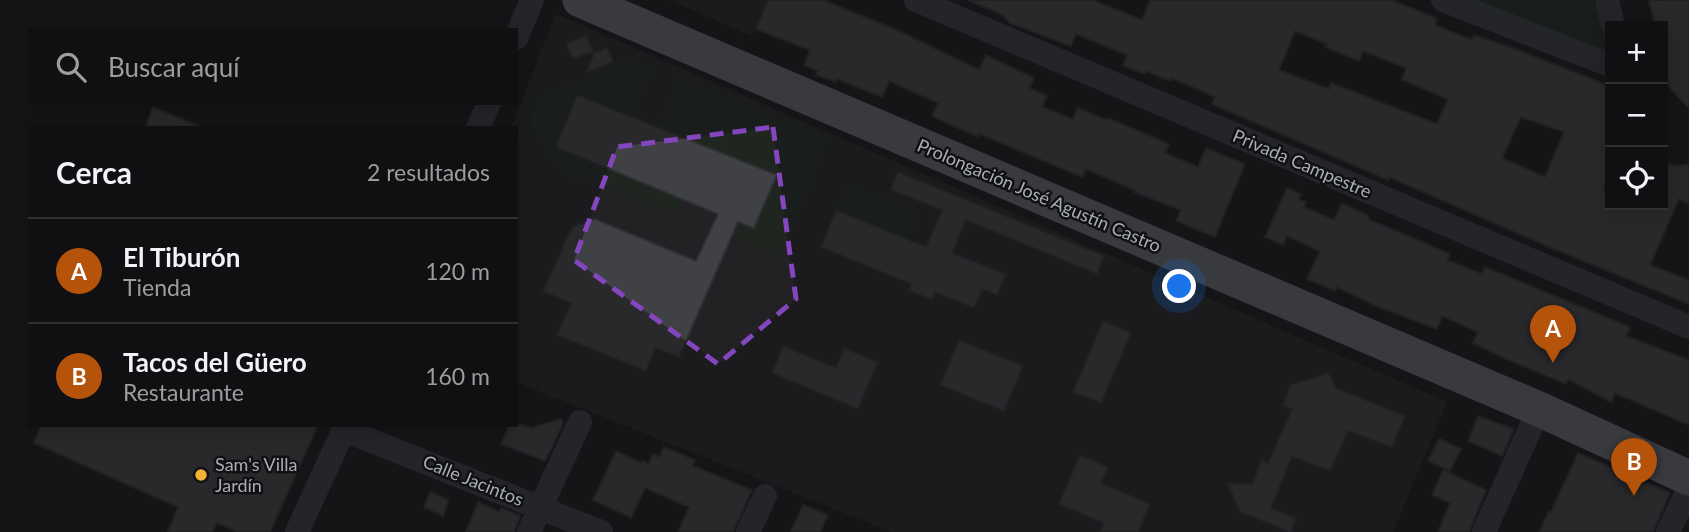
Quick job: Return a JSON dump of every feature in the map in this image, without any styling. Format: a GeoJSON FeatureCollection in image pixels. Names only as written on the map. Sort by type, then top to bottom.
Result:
{"type":"FeatureCollection","features":[{"type":"Feature","properties":{"kind":"highway","name":"Prolongación José Agustín Castro"},"geometry":{"type":"LineString","coordinates":[[580,0],[1539,409],[1689,478]]}},
{"type":"Feature","properties":{"kind":"street"},"geometry":{"type":"LineString","coordinates":[[518,33],[532,0]]}},
{"type":"Feature","properties":{"kind":"street","name":"Privada Campestre"},"geometry":{"type":"LineString","coordinates":[[916,0],[1689,327]]}},
{"type":"Feature","properties":{"kind":"street"},"geometry":{"type":"LineString","coordinates":[[1443,0],[1605,63]]}},
{"type":"Feature","properties":{"kind":"street"},"geometry":{"type":"LineString","coordinates":[[1607,0],[1612,21]]}},
{"type":"Feature","properties":{"kind":"street"},"geometry":{"type":"LineString","coordinates":[[479,126],[488,105]]}},
{"type":"Feature","properties":{"kind":"street"},"geometry":{"type":"LineString","coordinates":[[1484,532],[1539,409]]}},
{"type":"Feature","properties":{"kind":"street"},"geometry":{"type":"LineString","coordinates":[[529,532],[580,422]]}},
{"type":"Feature","properties":{"kind":"street"},"geometry":{"type":"LineString","coordinates":[[297,532],[345,427]]}},
{"type":"Feature","properties":{"kind":"street","name":"Calle Jacintos"},"geometry":{"type":"LineString","coordinates":[[345,427],[601,532]]}},
{"type":"Feature","properties":{"kind":"street"},"geometry":{"type":"LineString","coordinates":[[1668,532],[1689,488]]}},
{"type":"Feature","properties":{"kind":"street"},"geometry":{"type":"LineString","coordinates":[[748,532],[765,496]]}},
{"type":"Feature","properties":{"kind":"highlighted area"},"geometry":{"type":"Polygon","coordinates":[[[773,127],[796,299],[718,364],[574,260],[617,147],[773,127]]]}},
{"type":"Feature","properties":{"kind":"shaded area"},"geometry":{"type":"Polygon","coordinates":[[[670,0],[768,0],[752,36],[670,0]]]}},
{"type":"Feature","properties":{"kind":"shaded area"},"geometry":{"type":"Polygon","coordinates":[[[1469,0],[1617,0],[1611,21],[1605,21],[1605,51],[1469,0]]]}},
{"type":"Feature","properties":{"kind":"shaded area"},"geometry":{"type":"Polygon","coordinates":[[[556,14],[1447,402],[1393,532],[892,532],[518,383],[518,126],[512,126],[556,14]]]}},
{"type":"Feature","properties":{"kind":"shaded area"},"geometry":{"type":"Polygon","coordinates":[[[630,59],[652,68],[632,117],[577,95],[556,146],[683,200],[677,215],[583,175],[580,182],[563,175],[528,122],[535,98],[630,59]]]}},
{"type":"Feature","properties":{"kind":"shaded area"},"geometry":{"type":"Polygon","coordinates":[[[678,77],[829,137],[783,256],[722,229],[727,217],[755,228],[776,175],[659,128],[678,77]]]}},
{"type":"Feature","properties":{"kind":"shaded area"},"geometry":{"type":"Polygon","coordinates":[[[847,184],[921,212],[911,239],[836,210],[847,184]]]}},
{"type":"Feature","properties":{"kind":"building"},"geometry":{"type":"Polygon","coordinates":[[[768,0],[823,0],[899,31],[979,70],[986,55],[1034,78],[1029,88],[1047,96],[1042,107],[1073,119],[1078,108],[1107,120],[1108,118],[1169,144],[1165,153],[1198,167],[1206,148],[1245,164],[1215,237],[1176,221],[1181,210],[1086,169],[1082,177],[980,134],[978,137],[932,116],[938,103],[889,81],[882,97],[837,79],[836,82],[816,75],[818,71],[804,65],[810,50],[756,29],[768,0]]]}},
{"type":"Feature","properties":{"kind":"building"},"geometry":{"type":"Polygon","coordinates":[[[968,0],[1092,0],[1142,20],[1150,0],[1391,0],[1436,18],[1435,25],[1454,33],[1472,40],[1474,35],[1605,84],[1605,210],[1668,210],[1668,164],[1689,164],[1689,204],[1679,199],[1650,265],[1689,280],[1689,304],[1212,104],[1215,97],[1195,88],[1171,78],[1170,81],[1146,71],[1145,74],[1123,66],[1127,55],[1076,34],[1071,46],[1010,23],[1003,15],[968,0]],[[1295,31],[1279,70],[1329,89],[1331,83],[1437,124],[1448,99],[1402,80],[1406,68],[1363,51],[1359,61],[1325,47],[1327,44],[1295,31]],[[1521,117],[1502,158],[1545,177],[1564,132],[1521,117]]]}},
{"type":"Feature","properties":{"kind":"building"},"geometry":{"type":"Polygon","coordinates":[[[1649,0],[1689,0],[1689,108],[1669,87],[1668,21],[1654,21],[1649,0]]]}},
{"type":"Feature","properties":{"kind":"building"},"geometry":{"type":"Polygon","coordinates":[[[586,36],[593,51],[573,59],[566,44],[586,36]]]}},
{"type":"Feature","properties":{"kind":"building"},"geometry":{"type":"Polygon","coordinates":[[[607,47],[613,62],[586,73],[594,53],[607,47]]]}},
{"type":"Feature","properties":{"kind":"building"},"geometry":{"type":"Polygon","coordinates":[[[577,95],[777,175],[754,228],[738,222],[679,357],[655,348],[646,371],[557,335],[571,303],[543,291],[572,227],[595,219],[696,261],[718,214],[556,147],[577,95]]]}},
{"type":"Feature","properties":{"kind":"building"},"geometry":{"type":"Polygon","coordinates":[[[153,107],[198,126],[146,126],[153,107]]]}},
{"type":"Feature","properties":{"kind":"building"},"geometry":{"type":"Polygon","coordinates":[[[898,172],[1104,256],[1097,274],[966,220],[952,253],[1006,274],[997,295],[982,289],[974,308],[935,292],[932,300],[908,290],[911,284],[821,247],[836,210],[926,247],[942,210],[891,190],[898,172]]]}},
{"type":"Feature","properties":{"kind":"building"},"geometry":{"type":"Polygon","coordinates":[[[1287,188],[1301,194],[1299,200],[1306,202],[1304,207],[1334,220],[1342,203],[1369,216],[1368,219],[1450,254],[1447,260],[1482,274],[1485,267],[1630,327],[1626,336],[1689,360],[1689,425],[1615,393],[1611,402],[1568,379],[1566,384],[1504,358],[1473,343],[1478,332],[1442,316],[1437,329],[1376,306],[1337,287],[1335,291],[1307,279],[1320,251],[1287,236],[1283,245],[1265,237],[1287,188]]]}},
{"type":"Feature","properties":{"kind":"building"},"geometry":{"type":"Polygon","coordinates":[[[1103,321],[1131,333],[1101,403],[1073,392],[1103,321]]]}},
{"type":"Feature","properties":{"kind":"building"},"geometry":{"type":"Polygon","coordinates":[[[959,340],[1023,366],[1004,411],[940,385],[959,340]]]}},
{"type":"Feature","properties":{"kind":"building"},"geometry":{"type":"Polygon","coordinates":[[[783,346],[836,368],[844,348],[878,362],[858,409],[772,373],[783,346]]]}},
{"type":"Feature","properties":{"kind":"building"},"geometry":{"type":"Polygon","coordinates":[[[1328,373],[1336,388],[1405,416],[1392,447],[1348,431],[1330,471],[1292,456],[1271,508],[1296,518],[1291,532],[1240,512],[1227,483],[1252,484],[1262,460],[1268,463],[1292,409],[1283,406],[1290,385],[1328,373]]]}},
{"type":"Feature","properties":{"kind":"building"},"geometry":{"type":"Polygon","coordinates":[[[1478,416],[1514,429],[1502,456],[1468,441],[1478,416]]]}},
{"type":"Feature","properties":{"kind":"building"},"geometry":{"type":"Polygon","coordinates":[[[561,419],[563,424],[545,461],[501,444],[508,427],[523,425],[531,428],[561,419]]]}},
{"type":"Feature","properties":{"kind":"building","name":"Sam's Villa Jardín"},"geometry":{"type":"Polygon","coordinates":[[[40,427],[317,427],[270,532],[239,532],[217,523],[212,532],[168,532],[178,507],[34,443],[40,427]]]}},
{"type":"Feature","properties":{"kind":"building"},"geometry":{"type":"Polygon","coordinates":[[[1439,439],[1461,449],[1450,471],[1428,461],[1439,439]]]}},
{"type":"Feature","properties":{"kind":"building"},"geometry":{"type":"Polygon","coordinates":[[[664,447],[695,460],[693,466],[752,490],[733,532],[678,532],[689,507],[645,488],[631,518],[593,500],[616,451],[648,464],[653,454],[659,457],[664,447]]]}},
{"type":"Feature","properties":{"kind":"building"},"geometry":{"type":"Polygon","coordinates":[[[1578,453],[1670,493],[1653,532],[1539,532],[1578,453]]]}},
{"type":"Feature","properties":{"kind":"building"},"geometry":{"type":"Polygon","coordinates":[[[1080,455],[1108,467],[1101,483],[1150,504],[1138,532],[1100,532],[1104,523],[1059,504],[1080,455]]]}},
{"type":"Feature","properties":{"kind":"building"},"geometry":{"type":"Polygon","coordinates":[[[1443,470],[1486,490],[1469,532],[1438,532],[1450,503],[1432,495],[1443,470]]]}},
{"type":"Feature","properties":{"kind":"building"},"geometry":{"type":"Polygon","coordinates":[[[430,492],[448,500],[443,516],[424,507],[430,492]]]}},
{"type":"Feature","properties":{"kind":"building"},"geometry":{"type":"Polygon","coordinates":[[[478,502],[499,512],[501,508],[520,516],[514,532],[466,532],[478,502]]]}},
{"type":"Feature","properties":{"kind":"building"},"geometry":{"type":"Polygon","coordinates":[[[803,505],[828,515],[820,532],[791,532],[803,505]]]}},
{"type":"Feature","properties":{"kind":"place","name":"El Tiburón"},"geometry":{"type":"Point","coordinates":[1553,363]}},
{"type":"Feature","properties":{"kind":"place","name":"Sam's Villa Jardín"},"geometry":{"type":"Point","coordinates":[201,475]}},
{"type":"Feature","properties":{"kind":"place","name":"Tacos del Güero"},"geometry":{"type":"Point","coordinates":[1634,496]}}]}
